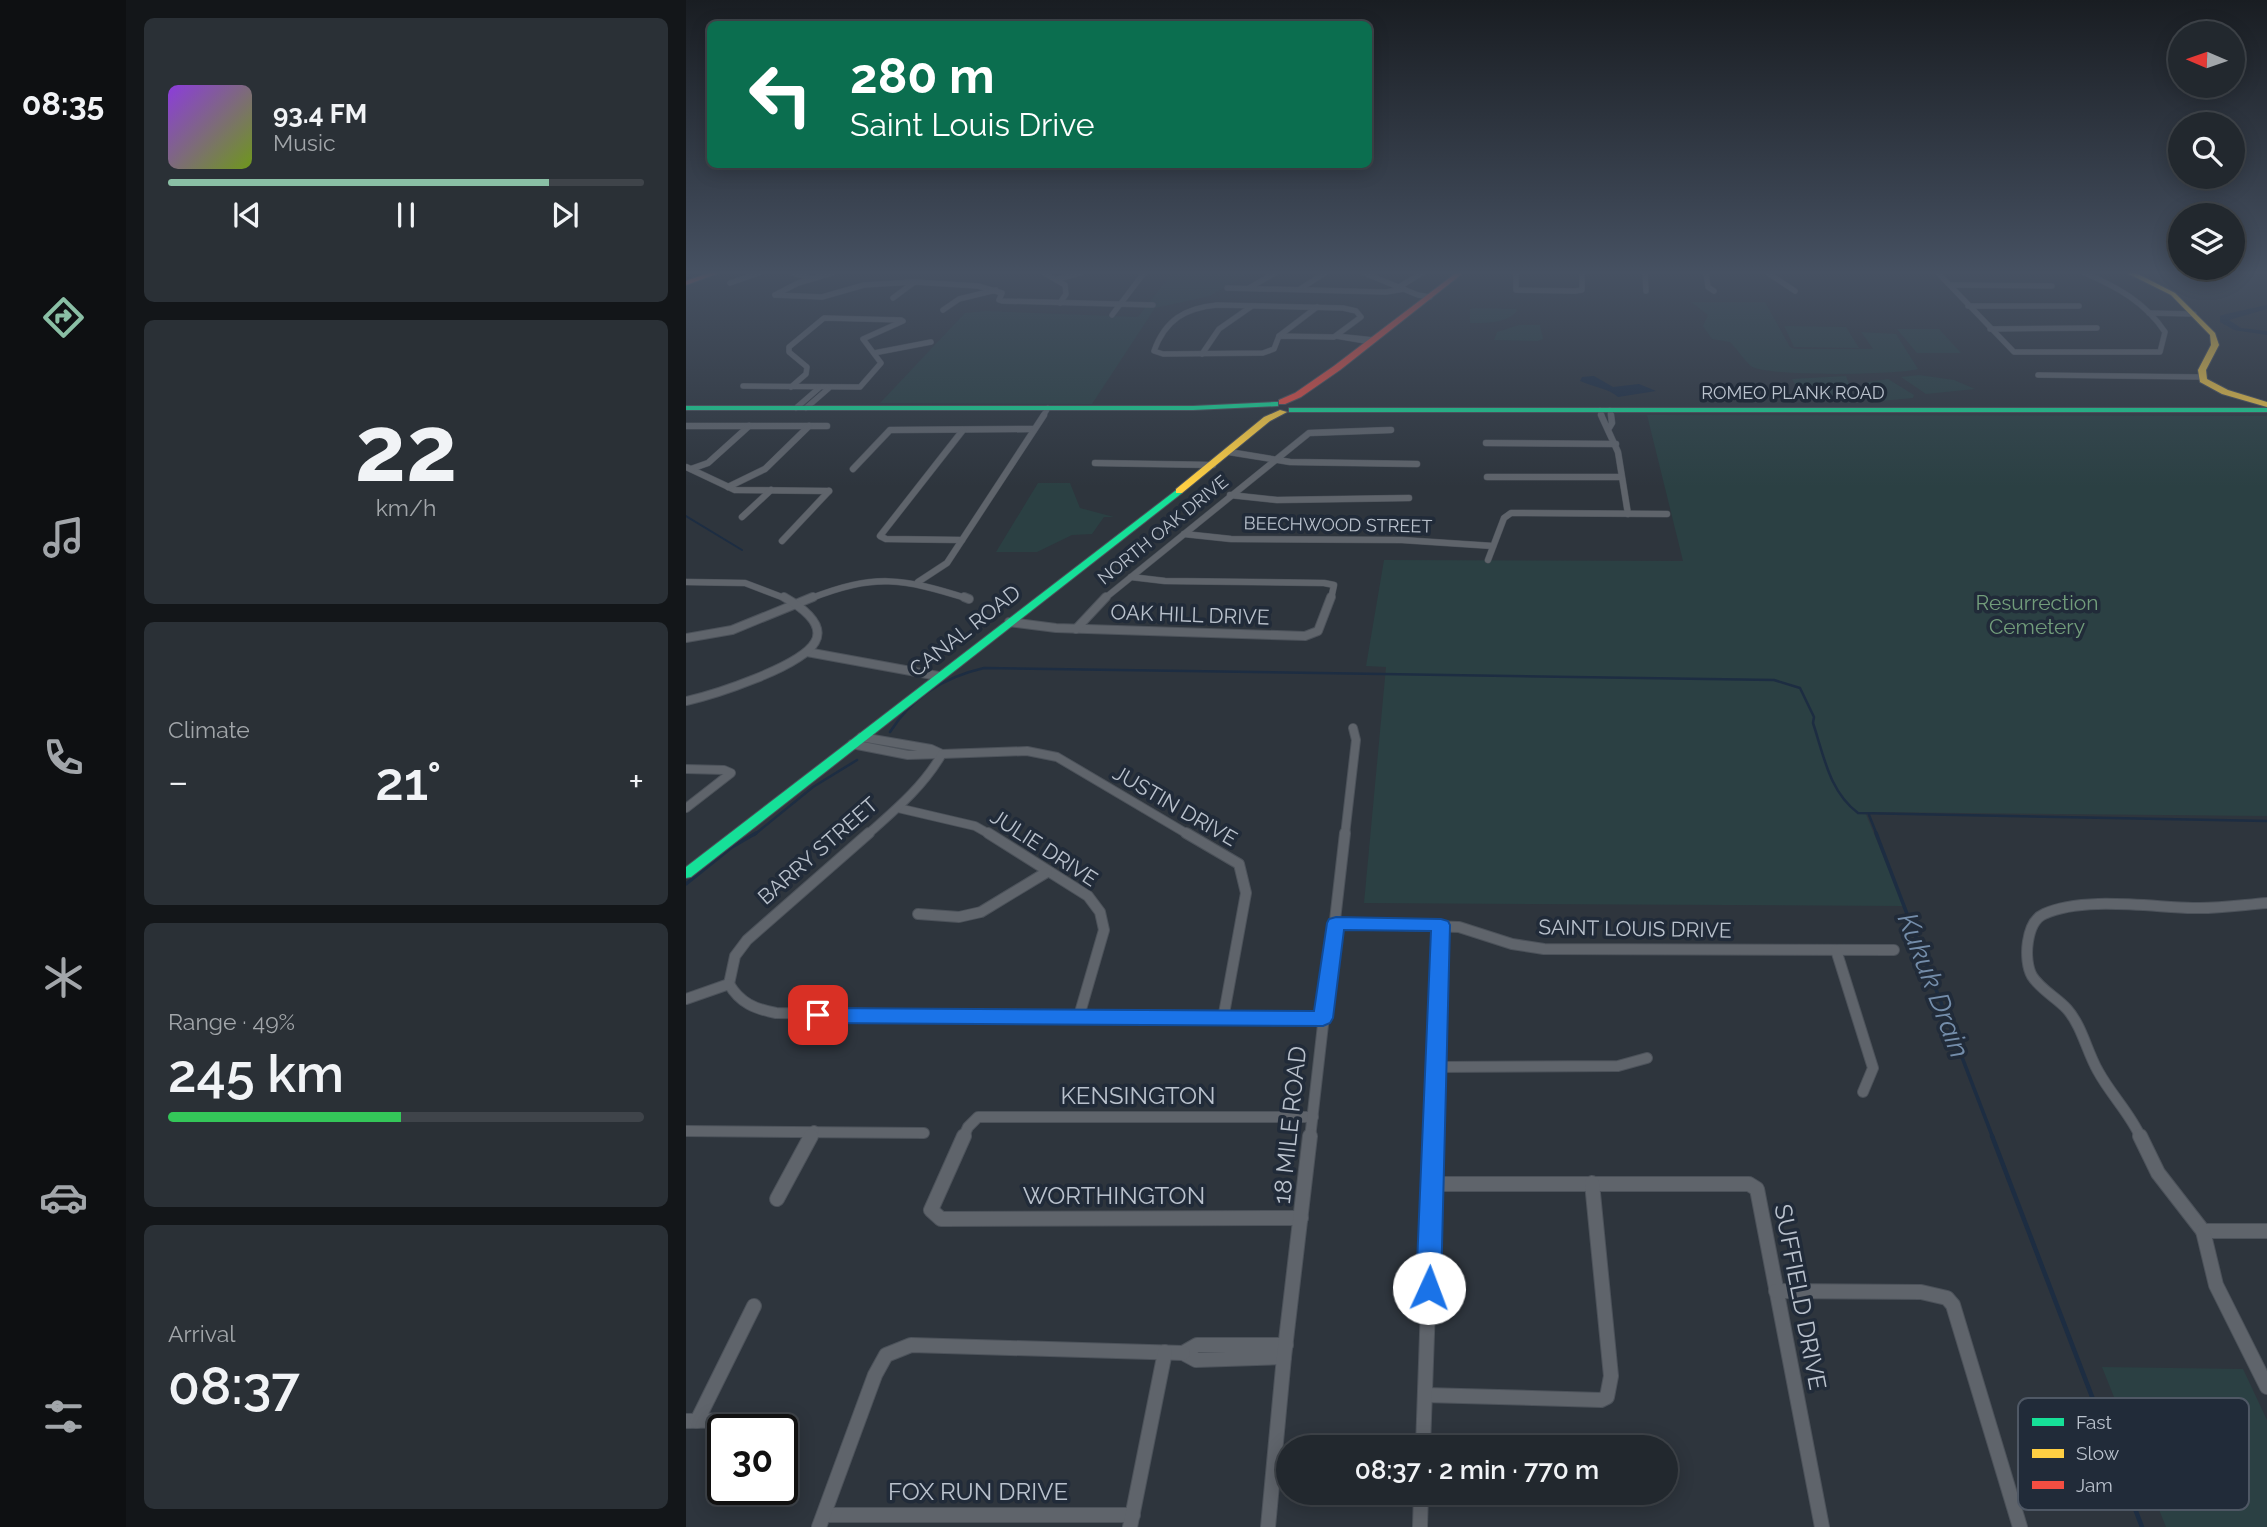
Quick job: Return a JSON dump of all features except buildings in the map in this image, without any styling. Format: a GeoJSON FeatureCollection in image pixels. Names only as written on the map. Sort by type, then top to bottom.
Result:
{"type":"FeatureCollection","features":[{"type":"Feature","properties":{"kind":"street"},"geometry":{"type":"LineString","coordinates":[[791,387],[806,373],[807,367],[789,352],[792,344]]}},
{"type":"Feature","properties":{"kind":"street"},"geometry":{"type":"LineString","coordinates":[[743,386],[860,387],[880,367],[880,360],[866,344]]}},
{"type":"Feature","properties":{"kind":"street"},"geometry":{"type":"LineString","coordinates":[[874,353],[919,344]]}},
{"type":"Feature","properties":{"kind":"street"},"geometry":{"type":"LineString","coordinates":[[1157,344],[1154,352],[1202,354],[1266,353],[1274,349],[1276,344]]}},
{"type":"Feature","properties":{"kind":"street"},"geometry":{"type":"LineString","coordinates":[[1202,354],[1209,344]]}},
{"type":"Feature","properties":{"kind":"street","name":"CANAL ROAD"},"geometry":{"type":"LineString","coordinates":[[686,874],[692,862],[857,740],[1213,465],[1283,407],[1368,344]]}},
{"type":"Feature","properties":{"kind":"street"},"geometry":{"type":"LineString","coordinates":[[2006,344],[2014,352],[2160,352],[2162,344]]}},
{"type":"Feature","properties":{"kind":"street"},"geometry":{"type":"LineString","coordinates":[[2201,377],[2213,344]]}},
{"type":"Feature","properties":{"kind":"street"},"geometry":{"type":"LineString","coordinates":[[2039,374],[2201,377],[2218,389],[2267,408]]}},
{"type":"Feature","properties":{"kind":"street"},"geometry":{"type":"LineString","coordinates":[[801,408],[819,388]]}},
{"type":"Feature","properties":{"kind":"street"},"geometry":{"type":"LineString","coordinates":[[801,408],[829,388]]}},
{"type":"Feature","properties":{"kind":"street","name":"ROMEO PLANK ROAD"},"geometry":{"type":"LineString","coordinates":[[686,408],[2267,408]]}},
{"type":"Feature","properties":{"kind":"street"},"geometry":{"type":"LineString","coordinates":[[918,582],[943,568],[1048,408]]}},
{"type":"Feature","properties":{"kind":"street"},"geometry":{"type":"LineString","coordinates":[[1605,410],[1604,424],[1609,428],[1616,444],[1628,514]]}},
{"type":"Feature","properties":{"kind":"street"},"geometry":{"type":"LineString","coordinates":[[686,432],[689,426],[827,426]]}},
{"type":"Feature","properties":{"kind":"street"},"geometry":{"type":"LineString","coordinates":[[690,471],[708,463],[749,426]]}},
{"type":"Feature","properties":{"kind":"street"},"geometry":{"type":"LineString","coordinates":[[732,489],[761,472],[808,426]]}},
{"type":"Feature","properties":{"kind":"street"},"geometry":{"type":"LineString","coordinates":[[853,469],[890,430],[1034,429]]}},
{"type":"Feature","properties":{"kind":"street"},"geometry":{"type":"LineString","coordinates":[[962,430],[880,536],[886,539],[962,540]]}},
{"type":"Feature","properties":{"kind":"street","name":"NORTH OAK DRIVE"},"geometry":{"type":"LineString","coordinates":[[1076,629],[1099,603],[1230,495],[1313,431],[1391,430]]}},
{"type":"Feature","properties":{"kind":"street"},"geometry":{"type":"LineString","coordinates":[[1486,443],[1616,444]]}},
{"type":"Feature","properties":{"kind":"street"},"geometry":{"type":"LineString","coordinates":[[1229,452],[1274,460],[1418,464]]}},
{"type":"Feature","properties":{"kind":"street"},"geometry":{"type":"LineString","coordinates":[[1095,463],[1213,465]]}},
{"type":"Feature","properties":{"kind":"street"},"geometry":{"type":"LineString","coordinates":[[690,471],[757,503]]}},
{"type":"Feature","properties":{"kind":"street"},"geometry":{"type":"LineString","coordinates":[[1487,477],[1620,477]]}},
{"type":"Feature","properties":{"kind":"street"},"geometry":{"type":"LineString","coordinates":[[732,489],[829,491],[782,541]]}},
{"type":"Feature","properties":{"kind":"street"},"geometry":{"type":"LineString","coordinates":[[742,517],[771,490]]}},
{"type":"Feature","properties":{"kind":"street"},"geometry":{"type":"LineString","coordinates":[[1230,495],[1277,500],[1409,498]]}},
{"type":"Feature","properties":{"kind":"street"},"geometry":{"type":"LineString","coordinates":[[1488,560],[1504,518],[1511,513],[1667,514]]}},
{"type":"Feature","properties":{"kind":"street","name":"BEECHWOOD STREET"},"geometry":{"type":"LineString","coordinates":[[1184,534],[1231,539],[1402,540],[1493,546]]}},
{"type":"Feature","properties":{"kind":"street","name":"OAK HILL DRIVE"},"geometry":{"type":"LineString","coordinates":[[1009,622],[1076,629],[1312,635],[1320,629],[1335,588],[1334,584],[1131,578]]}},
{"type":"Feature","properties":{"kind":"street"},"geometry":{"type":"LineString","coordinates":[[686,638],[722,633],[862,581],[918,582],[969,599]]}},
{"type":"Feature","properties":{"kind":"street"},"geometry":{"type":"LineString","coordinates":[[686,582],[747,583],[795,605],[810,615],[817,626],[815,642],[807,652],[720,692],[686,701]]}},
{"type":"Feature","properties":{"kind":"street"},"geometry":{"type":"LineString","coordinates":[[807,652],[938,676]]}},
{"type":"Feature","properties":{"kind":"street","name":"18 MILE ROAD"},"geometry":{"type":"LineString","coordinates":[[1268,1527],[1285,1351],[1356,740],[1353,728]]}},
{"type":"Feature","properties":{"kind":"street","name":"JUSTIN DRIVE"},"geometry":{"type":"LineString","coordinates":[[857,740],[883,741],[931,749],[942,754]]}},
{"type":"Feature","properties":{"kind":"street","name":"JUSTIN DRIVE"},"geometry":{"type":"LineString","coordinates":[[857,740],[874,749],[924,758],[942,754],[1027,751],[1057,757],[1239,864],[1246,893],[1223,1019]]}},
{"type":"Feature","properties":{"kind":"street"},"geometry":{"type":"LineString","coordinates":[[874,749],[883,741]]}},
{"type":"Feature","properties":{"kind":"street","name":"BARRY STREET"},"geometry":{"type":"LineString","coordinates":[[729,984],[735,956],[764,923],[898,808],[926,779],[942,754]]}},
{"type":"Feature","properties":{"kind":"street"},"geometry":{"type":"LineString","coordinates":[[686,769],[730,771],[729,775],[686,808]]}},
{"type":"Feature","properties":{"kind":"street","name":"JULIE DRIVE"},"geometry":{"type":"LineString","coordinates":[[898,808],[975,826],[1088,896],[1105,921],[1079,1016]]}},
{"type":"Feature","properties":{"kind":"street"},"geometry":{"type":"LineString","coordinates":[[918,914],[958,917],[981,912],[1047,872]]}},
{"type":"Feature","properties":{"kind":"street"},"geometry":{"type":"LineString","coordinates":[[2267,903],[2196,908],[2114,904],[2074,907],[2043,914],[2029,933],[2028,958],[2032,976],[2069,1011],[2098,1072],[2132,1116],[2158,1173],[2203,1231],[2216,1285],[2267,1387]]}},
{"type":"Feature","properties":{"kind":"street","name":"SAINT LOUIS DRIVE"},"geometry":{"type":"LineString","coordinates":[[1336,923],[1459,927],[1512,944],[1544,949],[1894,950]]}},
{"type":"Feature","properties":{"kind":"street"},"geometry":{"type":"LineString","coordinates":[[1423,1435],[1441,925]]}},
{"type":"Feature","properties":{"kind":"street"},"geometry":{"type":"LineString","coordinates":[[1836,950],[1873,1068],[1863,1091]]}},
{"type":"Feature","properties":{"kind":"street"},"geometry":{"type":"LineString","coordinates":[[686,999],[729,984],[734,994],[753,1009],[776,1013],[1323,1018]]}},
{"type":"Feature","properties":{"kind":"street"},"geometry":{"type":"LineString","coordinates":[[1437,1068],[1618,1066],[1647,1058]]}},
{"type":"Feature","properties":{"kind":"street","name":"KENSINGTON"},"geometry":{"type":"LineString","coordinates":[[931,1210],[968,1127],[978,1117],[1313,1117]]}},
{"type":"Feature","properties":{"kind":"street"},"geometry":{"type":"LineString","coordinates":[[686,1131],[924,1133]]}},
{"type":"Feature","properties":{"kind":"street"},"geometry":{"type":"LineString","coordinates":[[777,1199],[814,1132]]}},
{"type":"Feature","properties":{"kind":"street","name":"SUFFIELD DRIVE"},"geometry":{"type":"LineString","coordinates":[[1432,1184],[1749,1184],[1757,1189],[1822,1527]]}},
{"type":"Feature","properties":{"kind":"street"},"geometry":{"type":"LineString","coordinates":[[1425,1395],[1601,1400],[1607,1396],[1611,1376],[1592,1184]]}},
{"type":"Feature","properties":{"kind":"street","name":"WORTHINGTON"},"geometry":{"type":"LineString","coordinates":[[931,1210],[941,1219],[1301,1218]]}},
{"type":"Feature","properties":{"kind":"street"},"geometry":{"type":"LineString","coordinates":[[2203,1231],[2267,1231]]}},
{"type":"Feature","properties":{"kind":"street"},"geometry":{"type":"LineString","coordinates":[[1776,1291],[1921,1292],[1947,1298],[1953,1305],[2020,1527]]}},
{"type":"Feature","properties":{"kind":"street"},"geometry":{"type":"LineString","coordinates":[[692,1421],[754,1306]]}},
{"type":"Feature","properties":{"kind":"street"},"geometry":{"type":"LineString","coordinates":[[822,1521],[875,1375],[887,1355],[911,1345],[1183,1353],[1197,1345],[1285,1351]]}},
{"type":"Feature","properties":{"kind":"street"},"geometry":{"type":"LineString","coordinates":[[1132,1521],[1165,1352]]}},
{"type":"Feature","properties":{"kind":"street"},"geometry":{"type":"LineString","coordinates":[[1420,1527],[1421,1505]]}},
{"type":"Feature","properties":{"kind":"street","name":"FOX RUN DRIVE"},"geometry":{"type":"LineString","coordinates":[[822,1521],[1132,1521]]}},
{"type":"Feature","properties":{"kind":"green space"},"geometry":{"type":"Polygon","coordinates":[[[935,344],[1131,344],[1092,404],[880,403],[935,344]]]}},
{"type":"Feature","properties":{"kind":"green space"},"geometry":{"type":"Polygon","coordinates":[[[1732,344],[1788,344],[1795,349],[1873,349],[1870,344],[1902,344],[1918,369],[1886,373],[1833,374],[1780,372],[1751,366],[1732,344]]]}},
{"type":"Feature","properties":{"kind":"green space"},"geometry":{"type":"Polygon","coordinates":[[[1793,344],[1857,344],[1859,348],[1794,347],[1793,344]]]}},
{"type":"Feature","properties":{"kind":"green space"},"geometry":{"type":"Polygon","coordinates":[[[1910,344],[1953,344],[1961,353],[1917,353],[1910,344]]]}},
{"type":"Feature","properties":{"kind":"green space"},"geometry":{"type":"Polygon","coordinates":[[[1919,375],[1954,380],[1975,389],[1926,394],[1901,377],[1919,375]]]}},
{"type":"Feature","properties":{"kind":"green space"},"geometry":{"type":"Polygon","coordinates":[[[1846,376],[1849,384],[1845,389],[1834,395],[1816,398],[1803,398],[1792,379],[1846,376]]]}},
{"type":"Feature","properties":{"kind":"green space"},"geometry":{"type":"Polygon","coordinates":[[[1888,379],[1914,395],[1913,398],[1869,402],[1859,393],[1868,382],[1888,379]]]}},
{"type":"Feature","properties":{"kind":"green space","name":"Resurrection Cemetery"},"geometry":{"type":"Polygon","coordinates":[[[1647,415],[2267,416],[2267,816],[1865,812],[1904,906],[1364,903],[1386,667],[1366,666],[1384,560],[1683,561],[1647,415]]]}},
{"type":"Feature","properties":{"kind":"green space"},"geometry":{"type":"Polygon","coordinates":[[[1038,483],[1070,483],[1080,508],[1114,517],[1104,517],[1092,534],[1072,535],[1037,552],[996,552],[1038,483]]]}},
{"type":"Feature","properties":{"kind":"green space"},"geometry":{"type":"Polygon","coordinates":[[[2102,1367],[2243,1369],[2267,1420],[2267,1527],[2166,1527],[2159,1510],[2249,1510],[2249,1398],[2114,1398],[2102,1367]]]}},
{"type":"Feature","properties":{"kind":"water"},"geometry":{"type":"Polygon","coordinates":[[[1594,376],[1613,387],[1639,384],[1656,391],[1618,397],[1580,381],[1582,377],[1594,376]]]}},
{"type":"Feature","properties":{"kind":"waterway"},"geometry":{"type":"LineString","coordinates":[[686,516],[742,550]]}},
{"type":"Feature","properties":{"kind":"waterway"},"geometry":{"type":"LineString","coordinates":[[890,732],[908,708],[930,690],[956,677],[984,668],[1774,680],[1800,688],[1814,717],[1813,723],[1824,760],[1834,784],[1858,813],[2267,821]]}},
{"type":"Feature","properties":{"kind":"waterway"},"geometry":{"type":"LineString","coordinates":[[754,835],[813,787],[857,760]]}},
{"type":"Feature","properties":{"kind":"waterway","name":"Kukuk Drain"},"geometry":{"type":"LineString","coordinates":[[1869,815],[1877,835]]}},
{"type":"Feature","properties":{"kind":"waterway"},"geometry":{"type":"LineString","coordinates":[[686,884],[732,847],[756,833]]}},
{"type":"Feature","properties":{"kind":"waterway","name":"Kukuk Drain"},"geometry":{"type":"LineString","coordinates":[[1876,833],[1993,1138]]}},
{"type":"Feature","properties":{"kind":"waterway","name":"Kukuk Drain"},"geometry":{"type":"LineString","coordinates":[[1992,1136],[2093,1398]]}},
{"type":"Feature","properties":{"kind":"waterway","name":"Kukuk Drain"},"geometry":{"type":"LineString","coordinates":[[2135,1510],[2142,1527]]}},
{"type":"Feature","properties":{"kind":"traffic: fast"},"geometry":{"type":"LineString","coordinates":[[686,408],[1193,408],[1275,404]]}},
{"type":"Feature","properties":{"kind":"traffic: fast"},"geometry":{"type":"LineString","coordinates":[[1292,410],[2267,410]]}},
{"type":"Feature","properties":{"kind":"traffic: fast"},"geometry":{"type":"LineString","coordinates":[[686,874],[1179,491]]}},
{"type":"Feature","properties":{"kind":"traffic: slow"},"geometry":{"type":"LineString","coordinates":[[2215,344],[2202,370],[2203,380],[2225,392],[2267,405]]}},
{"type":"Feature","properties":{"kind":"traffic: slow"},"geometry":{"type":"LineString","coordinates":[[1179,491],[1267,419],[1283,412]]}},
{"type":"Feature","properties":{"kind":"traffic: jam"},"geometry":{"type":"LineString","coordinates":[[1282,402],[1298,395],[1368,344]]}},
{"type":"Feature","properties":{"kind":"route"},"geometry":{"type":"LineString","coordinates":[[818,1015],[1323,1018],[1336,923],[1441,925],[1429,1288]]}}]}
